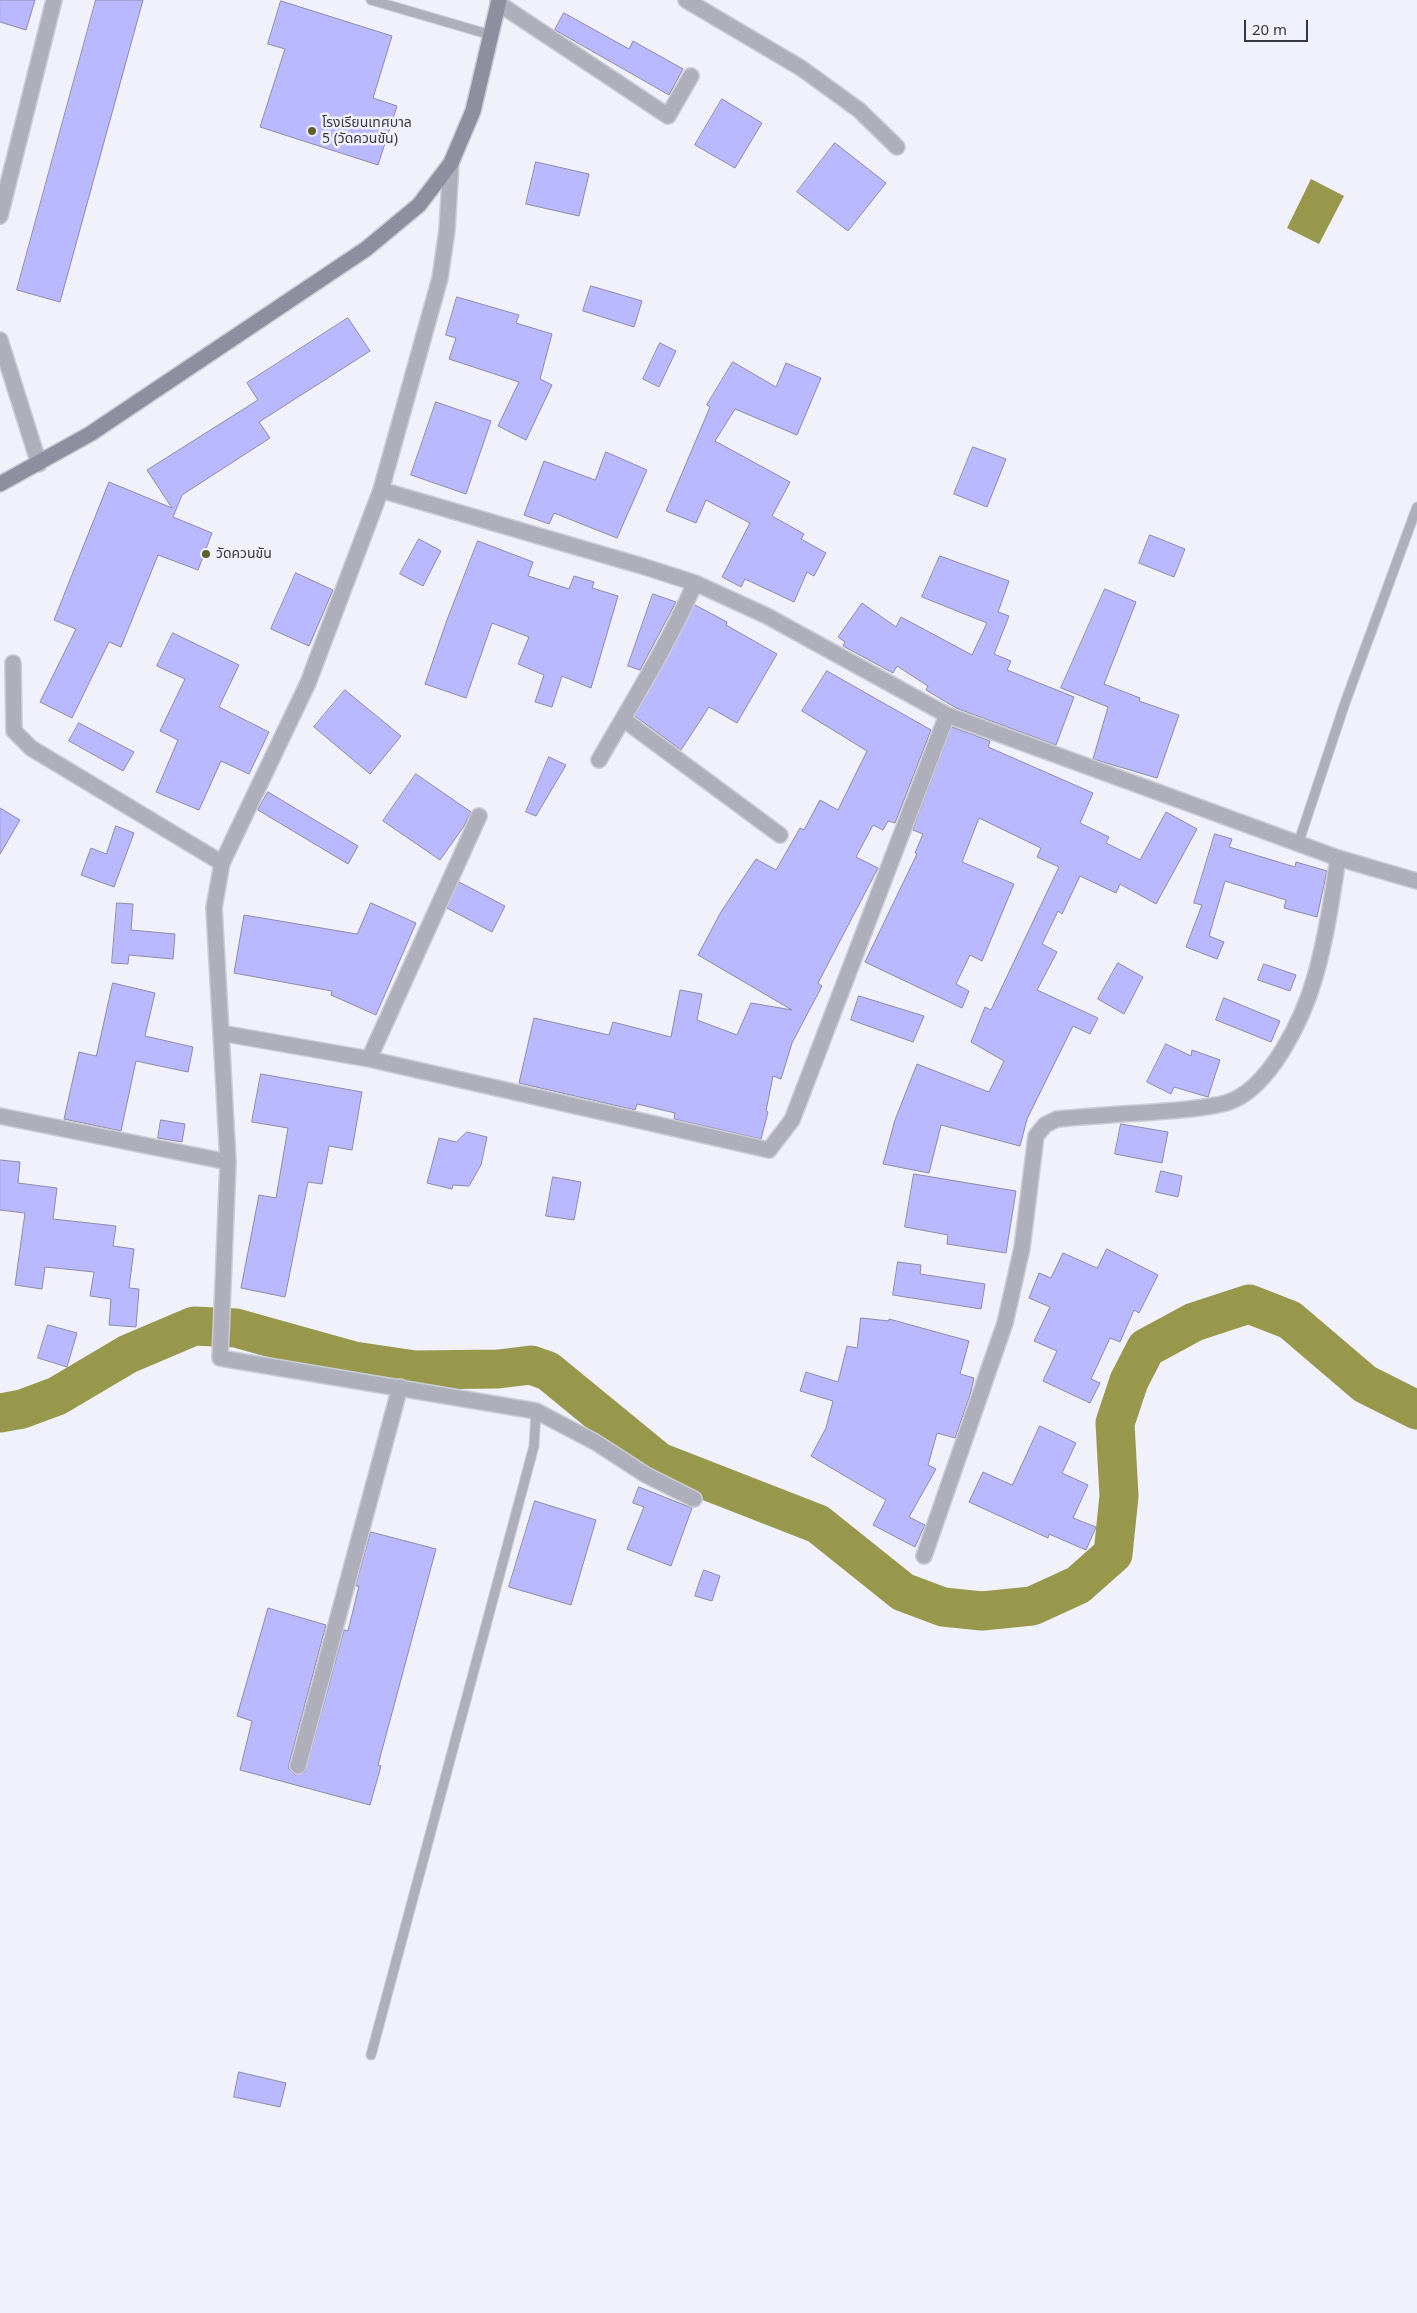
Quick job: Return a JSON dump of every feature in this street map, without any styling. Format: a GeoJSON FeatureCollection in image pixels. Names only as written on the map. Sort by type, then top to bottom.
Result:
{"type":"FeatureCollection","features":[{"type":"Feature","properties":{"kind":"main road"},"geometry":{"type":"LineString","coordinates":[[0,484],[90,434],[366,249],[419,205],[451,164],[472,111],[498,1]]}},
{"type":"Feature","properties":{"kind":"street"},"geometry":{"type":"LineString","coordinates":[[0,216],[54,0]]}},
{"type":"Feature","properties":{"kind":"street"},"geometry":{"type":"LineString","coordinates":[[686,0],[801,68],[859,110],[896,147]]}},
{"type":"Feature","properties":{"kind":"street"},"geometry":{"type":"LineString","coordinates":[[498,1],[668,116],[691,76]]}},
{"type":"Feature","properties":{"kind":"street"},"geometry":{"type":"LineString","coordinates":[[451,164],[440,278],[381,490],[308,683],[222,863],[214,908],[228,1162],[220,1358],[536,1411],[595,1442],[646,1475],[694,1499]]}},
{"type":"Feature","properties":{"kind":"street"},"geometry":{"type":"LineString","coordinates":[[0,340],[39,464]]}},
{"type":"Feature","properties":{"kind":"street"},"geometry":{"type":"LineString","coordinates":[[381,490],[695,583],[767,616],[947,715],[1298,844],[1417,881]]}},
{"type":"Feature","properties":{"kind":"street"},"geometry":{"type":"LineString","coordinates":[[599,760],[675,630],[695,583]]}},
{"type":"Feature","properties":{"kind":"street"},"geometry":{"type":"LineString","coordinates":[[13,663],[14,732],[31,748],[222,863]]}},
{"type":"Feature","properties":{"kind":"street"},"geometry":{"type":"LineString","coordinates":[[221,1032],[369,1059],[769,1150],[792,1120],[947,715]]}},
{"type":"Feature","properties":{"kind":"street"},"geometry":{"type":"LineString","coordinates":[[623,719],[780,835]]}},
{"type":"Feature","properties":{"kind":"street"},"geometry":{"type":"LineString","coordinates":[[369,1059],[479,816]]}},
{"type":"Feature","properties":{"kind":"street"},"geometry":{"type":"LineString","coordinates":[[924,1556],[1005,1323],[1022,1248],[1036,1136],[1045,1125],[1057,1119],[1201,1109],[1228,1102],[1248,1093],[1263,1080],[1305,1004],[1315,978],[1338,858]]}},
{"type":"Feature","properties":{"kind":"street"},"geometry":{"type":"LineString","coordinates":[[0,1116],[228,1162]]}},
{"type":"Feature","properties":{"kind":"street"},"geometry":{"type":"LineString","coordinates":[[298,1766],[400,1387]]}},
{"type":"Feature","properties":{"kind":"lane"},"geometry":{"type":"LineString","coordinates":[[372,0],[491,35]]}},
{"type":"Feature","properties":{"kind":"lane"},"geometry":{"type":"LineString","coordinates":[[1298,844],[1345,703],[1417,508]]}},
{"type":"Feature","properties":{"kind":"lane"},"geometry":{"type":"LineString","coordinates":[[371,2055],[534,1446],[536,1411]]}},
{"type":"Feature","properties":{"kind":"shaded area"},"geometry":{"type":"Polygon","coordinates":[[[1311,179],[1344,196],[1319,244],[1287,228],[1311,179]]]}},
{"type":"Feature","properties":{"kind":"building"},"geometry":{"type":"Polygon","coordinates":[[[0,0],[35,0],[26,30],[0,22],[0,0]]]}},
{"type":"Feature","properties":{"kind":"building"},"geometry":{"type":"Polygon","coordinates":[[[96,0],[143,0],[60,302],[17,290],[96,0]]]}},
{"type":"Feature","properties":{"kind":"building"},"geometry":{"type":"Polygon","coordinates":[[[281,1],[392,36],[373,98],[397,106],[378,165],[260,127],[285,49],[268,44],[281,1]]]}},
{"type":"Feature","properties":{"kind":"building"},"geometry":{"type":"Polygon","coordinates":[[[564,13],[629,49],[633,41],[683,69],[669,95],[555,30],[564,13]]]}},
{"type":"Feature","properties":{"kind":"building"},"geometry":{"type":"Polygon","coordinates":[[[722,99],[762,123],[735,168],[695,145],[722,99]]]}},
{"type":"Feature","properties":{"kind":"building"},"geometry":{"type":"Polygon","coordinates":[[[835,143],[886,183],[848,231],[797,192],[835,143]]]}},
{"type":"Feature","properties":{"kind":"building"},"geometry":{"type":"Polygon","coordinates":[[[536,162],[589,174],[579,216],[526,204],[536,162]]]}},
{"type":"Feature","properties":{"kind":"building"},"geometry":{"type":"Polygon","coordinates":[[[591,286],[642,301],[634,327],[583,311],[591,286]]]}},
{"type":"Feature","properties":{"kind":"building"},"geometry":{"type":"Polygon","coordinates":[[[457,297],[519,315],[516,323],[552,334],[540,379],[552,385],[526,440],[498,426],[519,382],[449,359],[456,338],[446,335],[457,297]]]}},
{"type":"Feature","properties":{"kind":"building"},"geometry":{"type":"Polygon","coordinates":[[[348,318],[370,351],[259,422],[270,438],[182,495],[173,517],[212,533],[198,570],[158,555],[121,647],[109,642],[72,718],[40,702],[76,629],[54,620],[109,482],[172,508],[147,470],[258,400],[247,383],[348,318]]]}},
{"type":"Feature","properties":{"kind":"building"},"geometry":{"type":"Polygon","coordinates":[[[660,343],[676,351],[659,387],[643,379],[660,343]]]}},
{"type":"Feature","properties":{"kind":"building"},"geometry":{"type":"Polygon","coordinates":[[[733,362],[776,387],[786,363],[821,378],[797,435],[735,409],[715,441],[790,482],[772,516],[804,534],[801,539],[826,553],[814,576],[807,572],[794,602],[745,579],[741,587],[722,577],[750,523],[706,500],[696,523],[666,511],[710,407],[707,405],[733,362]]]}},
{"type":"Feature","properties":{"kind":"building"},"geometry":{"type":"Polygon","coordinates":[[[436,402],[491,421],[466,494],[411,475],[436,402]]]}},
{"type":"Feature","properties":{"kind":"building"},"geometry":{"type":"Polygon","coordinates":[[[973,447],[1006,459],[987,507],[954,494],[973,447]]]}},
{"type":"Feature","properties":{"kind":"building"},"geometry":{"type":"Polygon","coordinates":[[[606,452],[647,470],[617,538],[554,513],[549,524],[524,515],[544,461],[595,480],[606,452]]]}},
{"type":"Feature","properties":{"kind":"building"},"geometry":{"type":"Polygon","coordinates":[[[1150,535],[1185,549],[1174,577],[1139,563],[1150,535]]]}},
{"type":"Feature","properties":{"kind":"building"},"geometry":{"type":"Polygon","coordinates":[[[419,539],[441,551],[423,586],[400,574],[419,539]]]}},
{"type":"Feature","properties":{"kind":"building"},"geometry":{"type":"Polygon","coordinates":[[[478,541],[533,562],[528,576],[569,589],[574,576],[594,582],[592,588],[618,596],[591,688],[562,676],[552,707],[535,702],[544,675],[518,664],[529,637],[492,623],[466,698],[425,684],[447,620],[478,541]]]}},
{"type":"Feature","properties":{"kind":"building"},"geometry":{"type":"Polygon","coordinates":[[[940,556],[1009,581],[998,612],[1009,616],[994,654],[1011,661],[1007,670],[1074,697],[1056,745],[956,708],[926,690],[928,686],[897,666],[893,673],[843,646],[845,642],[838,637],[862,603],[896,627],[901,617],[972,655],[987,623],[922,597],[940,556]]]}},
{"type":"Feature","properties":{"kind":"building"},"geometry":{"type":"Polygon","coordinates":[[[296,573],[333,590],[309,646],[271,629],[296,573]]]}},
{"type":"Feature","properties":{"kind":"building"},"geometry":{"type":"Polygon","coordinates":[[[1105,589],[1136,602],[1104,684],[1140,698],[1139,701],[1179,715],[1157,778],[1093,759],[1108,707],[1061,688],[1105,589]]]}},
{"type":"Feature","properties":{"kind":"building"},"geometry":{"type":"Polygon","coordinates":[[[653,594],[676,602],[640,670],[628,666],[653,594]]]}},
{"type":"Feature","properties":{"kind":"building"},"geometry":{"type":"Polygon","coordinates":[[[695,605],[727,622],[726,625],[777,654],[737,723],[709,707],[681,750],[635,716],[695,605]]]}},
{"type":"Feature","properties":{"kind":"building"},"geometry":{"type":"Polygon","coordinates":[[[173,633],[239,665],[219,707],[269,732],[249,774],[221,761],[199,810],[156,792],[178,740],[160,731],[185,679],[157,666],[173,633]]]}},
{"type":"Feature","properties":{"kind":"building"},"geometry":{"type":"Polygon","coordinates":[[[827,671],[931,730],[895,823],[888,821],[883,830],[873,825],[856,857],[878,868],[818,983],[822,986],[792,1043],[781,1079],[773,1076],[766,1111],[768,1112],[761,1139],[674,1119],[675,1113],[637,1104],[635,1110],[519,1083],[534,1018],[609,1035],[613,1022],[671,1037],[680,990],[702,994],[697,1020],[737,1035],[751,1003],[792,1010],[698,955],[721,912],[756,859],[776,870],[800,828],[804,830],[820,800],[838,810],[867,751],[802,711],[827,671]]]}},
{"type":"Feature","properties":{"kind":"building"},"geometry":{"type":"Polygon","coordinates":[[[345,690],[401,736],[370,774],[314,727],[345,690]]]}},
{"type":"Feature","properties":{"kind":"building"},"geometry":{"type":"Polygon","coordinates":[[[79,723],[134,752],[123,771],[69,741],[79,723]]]}},
{"type":"Feature","properties":{"kind":"building"},"geometry":{"type":"Polygon","coordinates":[[[952,727],[990,741],[988,747],[1093,793],[1080,823],[1109,837],[1106,843],[1140,860],[1166,812],[1197,829],[1156,904],[1120,884],[1116,893],[1080,876],[1062,914],[1058,911],[1042,944],[1057,952],[1037,990],[1098,1018],[1090,1034],[1073,1026],[1027,1119],[1020,1146],[941,1125],[929,1173],[883,1164],[895,1120],[917,1064],[989,1092],[1004,1061],[971,1042],[985,1007],[991,1010],[1059,867],[1037,857],[1041,848],[979,818],[962,862],[1014,884],[982,961],[970,955],[956,984],[969,991],[962,1008],[865,962],[917,854],[915,853],[923,834],[913,830],[952,727]]]}},
{"type":"Feature","properties":{"kind":"building"},"geometry":{"type":"Polygon","coordinates":[[[549,757],[566,765],[536,816],[526,812],[549,757]]]}},
{"type":"Feature","properties":{"kind":"building"},"geometry":{"type":"Polygon","coordinates":[[[416,774],[471,812],[464,826],[440,860],[383,821],[416,774]]]}},
{"type":"Feature","properties":{"kind":"building"},"geometry":{"type":"Polygon","coordinates":[[[268,792],[358,846],[348,864],[258,810],[268,792]]]}},
{"type":"Feature","properties":{"kind":"building"},"geometry":{"type":"Polygon","coordinates":[[[0,808],[20,820],[0,854],[0,808]]]}},
{"type":"Feature","properties":{"kind":"building"},"geometry":{"type":"Polygon","coordinates":[[[116,826],[134,833],[114,887],[81,875],[91,848],[106,854],[116,826]]]}},
{"type":"Feature","properties":{"kind":"building"},"geometry":{"type":"Polygon","coordinates":[[[1215,834],[1232,839],[1229,847],[1295,867],[1296,862],[1327,871],[1317,917],[1284,908],[1286,900],[1225,881],[1209,936],[1224,942],[1217,959],[1186,947],[1202,905],[1194,903],[1215,834]]]}},
{"type":"Feature","properties":{"kind":"building"},"geometry":{"type":"Polygon","coordinates":[[[459,882],[505,906],[492,932],[447,908],[459,882]]]}},
{"type":"Feature","properties":{"kind":"building"},"geometry":{"type":"Polygon","coordinates":[[[117,903],[133,904],[131,930],[175,934],[173,959],[129,955],[128,964],[112,963],[117,903]]]}},
{"type":"Feature","properties":{"kind":"building"},"geometry":{"type":"Polygon","coordinates":[[[371,903],[416,923],[376,1015],[331,995],[332,991],[234,973],[244,915],[357,934],[371,903]]]}},
{"type":"Feature","properties":{"kind":"building"},"geometry":{"type":"Polygon","coordinates":[[[1118,963],[1143,977],[1124,1014],[1098,999],[1118,963]]]}},
{"type":"Feature","properties":{"kind":"building"},"geometry":{"type":"Polygon","coordinates":[[[1264,964],[1296,975],[1290,991],[1258,980],[1264,964]]]}},
{"type":"Feature","properties":{"kind":"building"},"geometry":{"type":"Polygon","coordinates":[[[113,983],[155,993],[145,1036],[193,1047],[188,1072],[136,1061],[121,1131],[64,1119],[79,1052],[96,1056],[113,983]]]}},
{"type":"Feature","properties":{"kind":"building"},"geometry":{"type":"Polygon","coordinates":[[[859,996],[924,1016],[913,1042],[851,1020],[859,996]]]}},
{"type":"Feature","properties":{"kind":"building"},"geometry":{"type":"Polygon","coordinates":[[[1224,998],[1280,1021],[1271,1042],[1216,1020],[1224,998]]]}},
{"type":"Feature","properties":{"kind":"building"},"geometry":{"type":"Polygon","coordinates":[[[1166,1044],[1191,1056],[1192,1050],[1220,1060],[1208,1097],[1174,1087],[1171,1094],[1147,1082],[1166,1044]]]}},
{"type":"Feature","properties":{"kind":"building"},"geometry":{"type":"Polygon","coordinates":[[[261,1074],[362,1092],[352,1150],[329,1146],[322,1184],[308,1182],[285,1297],[241,1288],[259,1195],[276,1198],[288,1128],[252,1122],[261,1074]]]}},
{"type":"Feature","properties":{"kind":"building"},"geometry":{"type":"Polygon","coordinates":[[[161,1120],[185,1124],[182,1142],[158,1138],[161,1120]]]}},
{"type":"Feature","properties":{"kind":"building"},"geometry":{"type":"Polygon","coordinates":[[[1121,1124],[1168,1132],[1162,1163],[1115,1154],[1121,1124]]]}},
{"type":"Feature","properties":{"kind":"building"},"geometry":{"type":"Polygon","coordinates":[[[467,1132],[487,1137],[481,1165],[469,1186],[453,1185],[452,1189],[427,1183],[439,1138],[456,1142],[467,1132]]]}},
{"type":"Feature","properties":{"kind":"building"},"geometry":{"type":"Polygon","coordinates":[[[0,1160],[20,1162],[18,1183],[57,1188],[53,1219],[116,1226],[113,1246],[134,1249],[129,1288],[139,1289],[136,1327],[109,1325],[111,1299],[90,1296],[94,1272],[45,1267],[42,1289],[15,1285],[25,1213],[0,1210],[0,1160]]]}},
{"type":"Feature","properties":{"kind":"building"},"geometry":{"type":"Polygon","coordinates":[[[1161,1171],[1182,1176],[1178,1197],[1156,1192],[1161,1171]]]}},
{"type":"Feature","properties":{"kind":"building"},"geometry":{"type":"Polygon","coordinates":[[[914,1174],[1016,1191],[1006,1253],[947,1244],[948,1235],[905,1227],[914,1174]]]}},
{"type":"Feature","properties":{"kind":"building"},"geometry":{"type":"Polygon","coordinates":[[[553,1177],[581,1182],[574,1220],[546,1216],[553,1177]]]}},
{"type":"Feature","properties":{"kind":"building"},"geometry":{"type":"Polygon","coordinates":[[[1107,1249],[1158,1275],[1139,1313],[1134,1310],[1120,1342],[1110,1338],[1091,1379],[1100,1383],[1090,1403],[1043,1381],[1057,1351],[1034,1341],[1050,1307],[1029,1298],[1039,1273],[1051,1278],[1063,1253],[1097,1268],[1107,1249]]]}},
{"type":"Feature","properties":{"kind":"building"},"geometry":{"type":"Polygon","coordinates":[[[898,1262],[921,1265],[920,1274],[985,1284],[981,1309],[893,1295],[898,1262]]]}},
{"type":"Feature","properties":{"kind":"building"},"geometry":{"type":"Polygon","coordinates":[[[861,1318],[889,1321],[889,1319],[969,1341],[960,1374],[974,1378],[970,1395],[955,1438],[937,1433],[928,1465],[936,1469],[909,1517],[925,1525],[915,1547],[873,1525],[886,1500],[811,1456],[826,1428],[833,1401],[800,1391],[806,1372],[838,1382],[847,1346],[857,1348],[861,1318]]]}},
{"type":"Feature","properties":{"kind":"building"},"geometry":{"type":"Polygon","coordinates":[[[48,1325],[77,1333],[67,1367],[38,1358],[48,1325]]]}},
{"type":"Feature","properties":{"kind":"building"},"geometry":{"type":"Polygon","coordinates":[[[1040,1426],[1076,1443],[1062,1473],[1088,1485],[1073,1518],[1096,1527],[1086,1550],[1049,1534],[1048,1538],[969,1502],[983,1472],[1012,1485],[1040,1426]]]}},
{"type":"Feature","properties":{"kind":"building"},"geometry":{"type":"Polygon","coordinates":[[[639,1487],[692,1508],[671,1566],[627,1549],[644,1507],[633,1503],[639,1487]]]}},
{"type":"Feature","properties":{"kind":"building"},"geometry":{"type":"Polygon","coordinates":[[[535,1501],[596,1520],[571,1605],[509,1587],[535,1501]]]}},
{"type":"Feature","properties":{"kind":"building"},"geometry":{"type":"Polygon","coordinates":[[[371,1532],[436,1549],[378,1765],[381,1766],[370,1805],[240,1770],[252,1721],[237,1716],[268,1608],[326,1625],[289,1764],[289,1769],[295,1775],[305,1772],[344,1630],[348,1631],[359,1586],[356,1586],[371,1532]]]}},
{"type":"Feature","properties":{"kind":"building"},"geometry":{"type":"Polygon","coordinates":[[[704,1570],[720,1576],[712,1601],[695,1596],[704,1570]]]}},
{"type":"Feature","properties":{"kind":"building"},"geometry":{"type":"Polygon","coordinates":[[[239,2072],[286,2083],[280,2107],[234,2097],[239,2072]]]}},
{"type":"Feature","properties":{"kind":"waterway"},"geometry":{"type":"LineString","coordinates":[[0,1413],[22,1409],[57,1396],[128,1354],[194,1326],[236,1328],[354,1361],[415,1370],[498,1369],[531,1365],[548,1371],[659,1462],[818,1524],[903,1592],[943,1607],[982,1611],[1032,1606],[1078,1585],[1113,1554],[1119,1496],[1115,1423],[1129,1381],[1146,1348],[1194,1322],[1249,1304],[1290,1320],[1365,1384],[1417,1410]]}},
{"type":"Feature","properties":{"kind":"place","name":"โรงเรียนเทศบาล 5 (วัดควนขัน)"},"geometry":{"type":"Point","coordinates":[312,131]}},
{"type":"Feature","properties":{"kind":"place","name":"วัดควนขัน"},"geometry":{"type":"Point","coordinates":[206,554]}}]}
